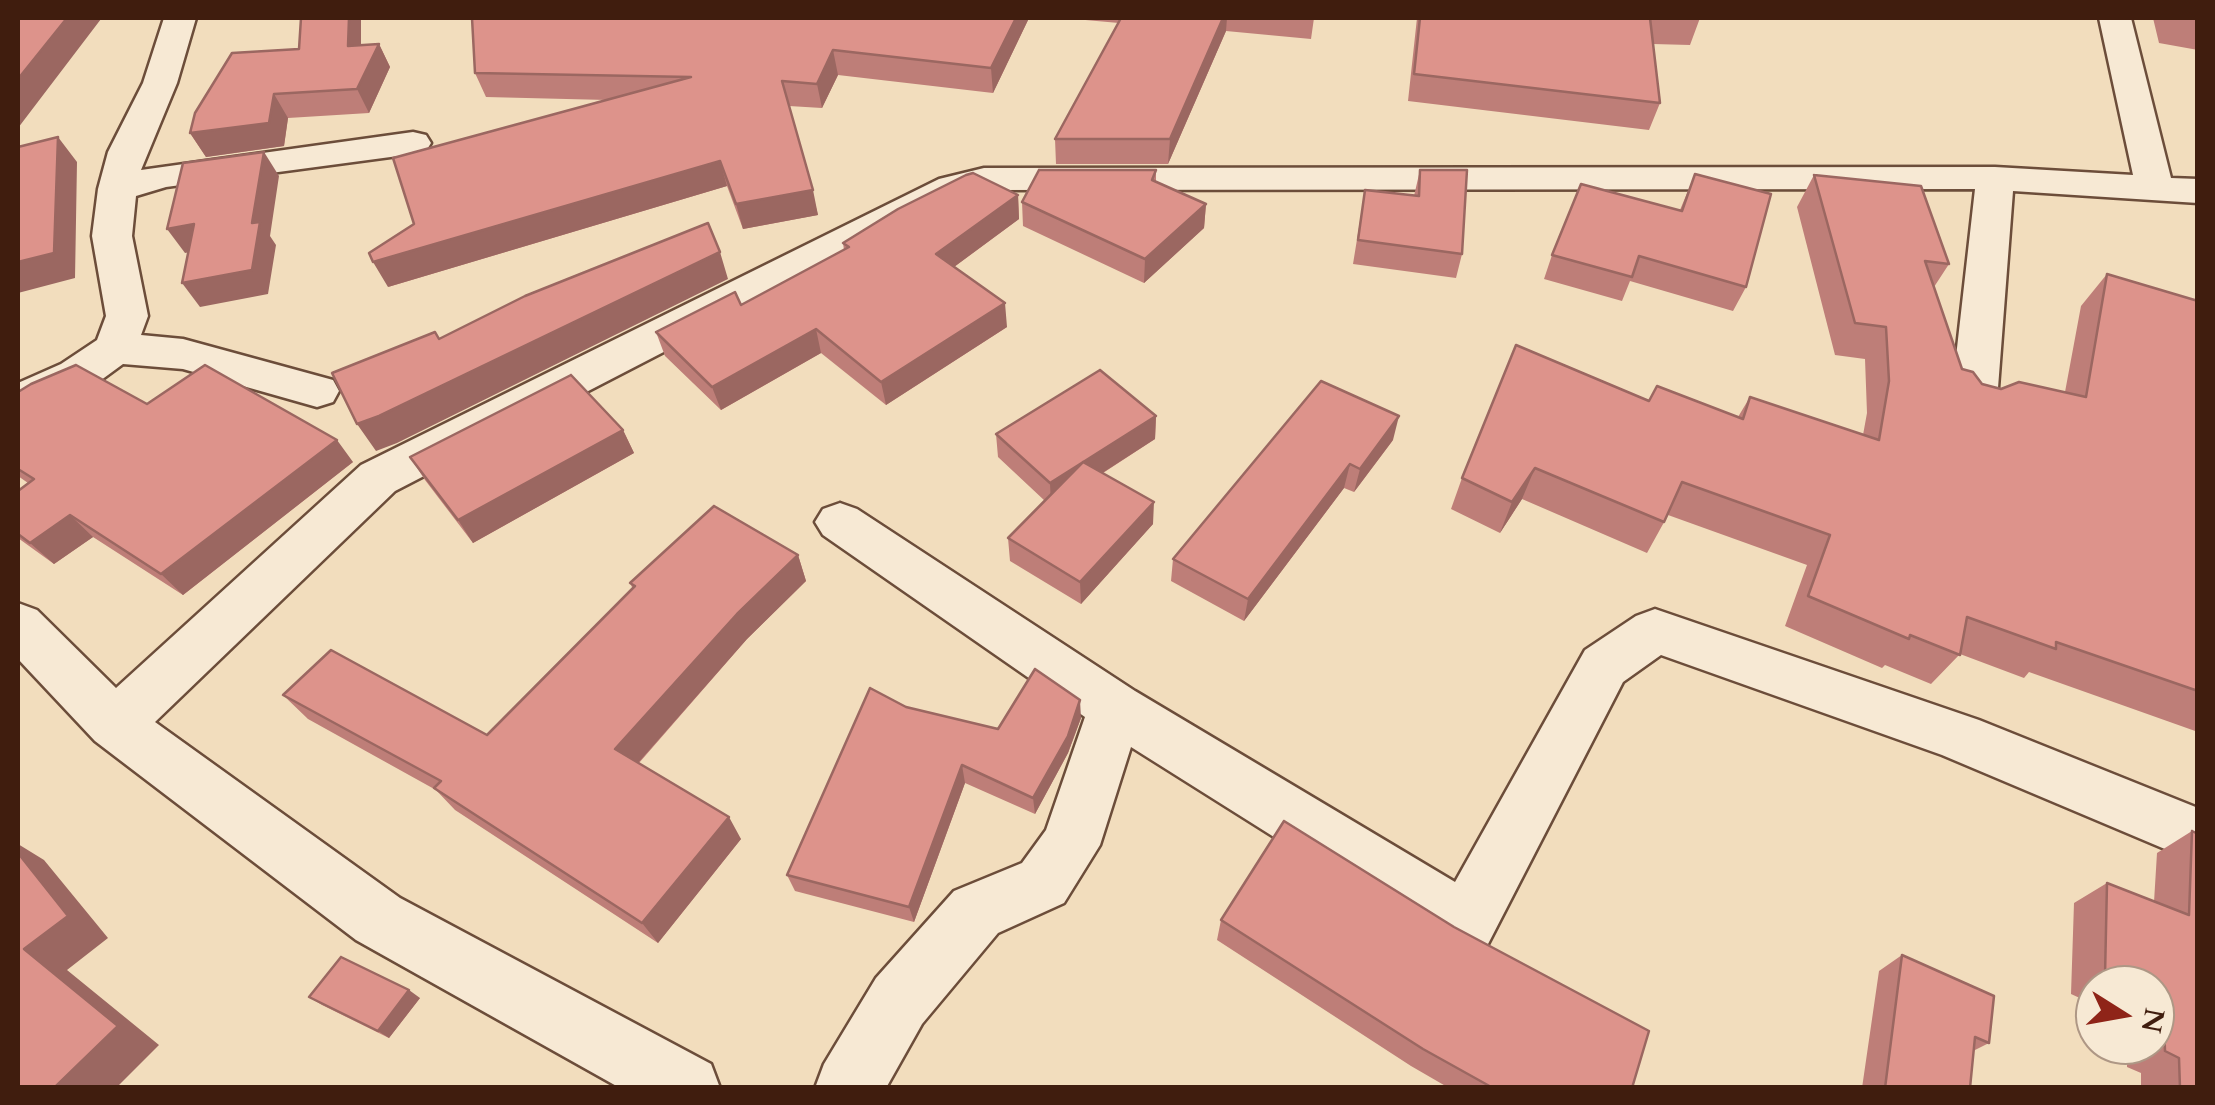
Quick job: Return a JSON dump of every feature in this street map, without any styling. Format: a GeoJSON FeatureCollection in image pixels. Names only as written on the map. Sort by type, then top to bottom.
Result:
{"type":"FeatureCollection","features":[{"type":"Feature","properties":{"kind":"street"},"geometry":{"type":"LineString","coordinates":[[18,401],[76,375],[116,348],[127,316],[112,236],[117,189],[127,152],[160,83],[180,18]]}},
{"type":"Feature","properties":{"kind":"street"},"geometry":{"type":"LineString","coordinates":[[2115,18],[2154,188]]}},
{"type":"Feature","properties":{"kind":"street"},"geometry":{"type":"LineString","coordinates":[[117,189],[163,176],[414,142]]}},
{"type":"Feature","properties":{"kind":"street"},"geometry":{"type":"LineString","coordinates":[[1974,401],[1995,178]]}},
{"type":"Feature","properties":{"kind":"street"},"geometry":{"type":"LineString","coordinates":[[115,724],[378,478],[953,187],[984,179],[1995,178],[2198,191]]}},
{"type":"Feature","properties":{"kind":"street"},"geometry":{"type":"LineString","coordinates":[[116,348],[183,354],[317,391]]}},
{"type":"Feature","properties":{"kind":"street"},"geometry":{"type":"LineString","coordinates":[[840,522],[1116,708],[1466,922],[1604,666],[1655,631],[1959,737],[2198,836]]}},
{"type":"Feature","properties":{"kind":"street"},"geometry":{"type":"LineString","coordinates":[[18,626],[115,724],[378,919],[617,1072],[687,1088]]}},
{"type":"Feature","properties":{"kind":"street"},"geometry":{"type":"LineString","coordinates":[[848,1088],[899,1001],[976,912],[1043,883],[1070,845],[1116,708]]}},
{"type":"Feature","properties":{"kind":"building"},"geometry":{"type":"Polygon","coordinates":[[[18,18],[67,18],[18,79],[18,18]]]}},
{"type":"Feature","properties":{"kind":"building"},"geometry":{"type":"Polygon","coordinates":[[[301,18],[349,18],[348,46],[379,44],[357,89],[274,94],[269,123],[190,133],[195,113],[232,53],[299,49],[301,18]]]}},
{"type":"Feature","properties":{"kind":"building"},"geometry":{"type":"Polygon","coordinates":[[[472,18],[1016,18],[991,68],[833,50],[817,84],[782,81],[813,190],[736,204],[720,161],[373,262],[369,253],[414,224],[393,158],[691,77],[475,73],[472,18]]]}},
{"type":"Feature","properties":{"kind":"building"},"geometry":{"type":"Polygon","coordinates":[[[1121,18],[1223,18],[1170,139],[1055,139],[1121,18]]]}},
{"type":"Feature","properties":{"kind":"building"},"geometry":{"type":"Polygon","coordinates":[[[1420,18],[1650,18],[1660,103],[1414,74],[1420,18]]]}},
{"type":"Feature","properties":{"kind":"building"},"geometry":{"type":"Polygon","coordinates":[[[58,137],[54,253],[18,262],[18,147],[58,137]]]}},
{"type":"Feature","properties":{"kind":"building"},"geometry":{"type":"Polygon","coordinates":[[[264,152],[252,223],[260,222],[252,270],[182,283],[194,224],[167,229],[183,163],[264,152]]]}},
{"type":"Feature","properties":{"kind":"building"},"geometry":{"type":"Polygon","coordinates":[[[1039,170],[1156,170],[1152,180],[1206,204],[1145,259],[1022,202],[1039,170]]]}},
{"type":"Feature","properties":{"kind":"building"},"geometry":{"type":"Polygon","coordinates":[[[1420,170],[1467,170],[1462,254],[1358,240],[1365,190],[1419,196],[1420,170]]]}},
{"type":"Feature","properties":{"kind":"building"},"geometry":{"type":"Polygon","coordinates":[[[973,173],[1018,195],[936,254],[1005,303],[881,382],[816,329],[712,387],[656,332],[735,292],[741,305],[849,247],[843,243],[898,209],[973,173]]]}},
{"type":"Feature","properties":{"kind":"building"},"geometry":{"type":"Polygon","coordinates":[[[1695,174],[1771,194],[1746,287],[1639,256],[1632,277],[1552,255],[1581,184],[1682,211],[1695,174]]]}},
{"type":"Feature","properties":{"kind":"building"},"geometry":{"type":"Polygon","coordinates":[[[1814,175],[1921,186],[1949,264],[1925,261],[1962,369],[1973,372],[1982,384],[2001,389],[2019,382],[2086,397],[2107,274],[2198,301],[2198,691],[2056,642],[2056,649],[1967,617],[1960,655],[1910,635],[1909,639],[1808,596],[1830,535],[1682,482],[1664,522],[1535,468],[1512,502],[1462,478],[1516,345],[1649,401],[1657,386],[1743,419],[1750,397],[1879,440],[1889,381],[1886,327],[1855,323],[1814,175]]]}},
{"type":"Feature","properties":{"kind":"building"},"geometry":{"type":"Polygon","coordinates":[[[708,223],[720,252],[379,416],[357,424],[332,373],[435,332],[439,339],[525,296],[708,223]]]}},
{"type":"Feature","properties":{"kind":"building"},"geometry":{"type":"Polygon","coordinates":[[[76,365],[147,404],[205,365],[337,440],[161,574],[70,515],[30,543],[18,534],[18,491],[34,479],[18,469],[18,392],[76,365]]]}},
{"type":"Feature","properties":{"kind":"building"},"geometry":{"type":"Polygon","coordinates":[[[1100,370],[1156,416],[1050,483],[996,434],[1100,370]]]}},
{"type":"Feature","properties":{"kind":"building"},"geometry":{"type":"Polygon","coordinates":[[[571,375],[623,430],[458,520],[410,457],[571,375]]]}},
{"type":"Feature","properties":{"kind":"building"},"geometry":{"type":"Polygon","coordinates":[[[1321,381],[1399,416],[1360,469],[1350,464],[1248,599],[1173,559],[1321,381]]]}},
{"type":"Feature","properties":{"kind":"building"},"geometry":{"type":"Polygon","coordinates":[[[1083,462],[1154,502],[1080,582],[1008,538],[1083,462]]]}},
{"type":"Feature","properties":{"kind":"building"},"geometry":{"type":"Polygon","coordinates":[[[714,506],[798,555],[737,614],[615,749],[729,817],[642,923],[434,788],[441,781],[283,695],[331,650],[487,735],[635,586],[630,583],[714,506]]]}},
{"type":"Feature","properties":{"kind":"building"},"geometry":{"type":"Polygon","coordinates":[[[1035,669],[1080,700],[1068,736],[1033,798],[962,765],[909,907],[787,875],[870,688],[906,707],[998,729],[1035,669]]]}},
{"type":"Feature","properties":{"kind":"building"},"geometry":{"type":"Polygon","coordinates":[[[1284,821],[1454,927],[1649,1031],[1632,1088],[1493,1088],[1423,1049],[1221,920],[1284,821]]]}},
{"type":"Feature","properties":{"kind":"building"},"geometry":{"type":"Polygon","coordinates":[[[2192,831],[2198,834],[2198,1088],[2180,1088],[2179,1058],[2175,1056],[2175,965],[2105,965],[2107,883],[2189,915],[2192,831]]]}},
{"type":"Feature","properties":{"kind":"building"},"geometry":{"type":"Polygon","coordinates":[[[18,853],[68,916],[24,949],[118,1026],[54,1088],[18,1088],[18,853]]]}},
{"type":"Feature","properties":{"kind":"building"},"geometry":{"type":"Polygon","coordinates":[[[1902,955],[1994,996],[1989,1043],[1975,1037],[1970,1088],[1885,1088],[1902,955]]]}},
{"type":"Feature","properties":{"kind":"building"},"geometry":{"type":"Polygon","coordinates":[[[341,957],[409,990],[378,1031],[309,997],[341,957]]]}}]}
